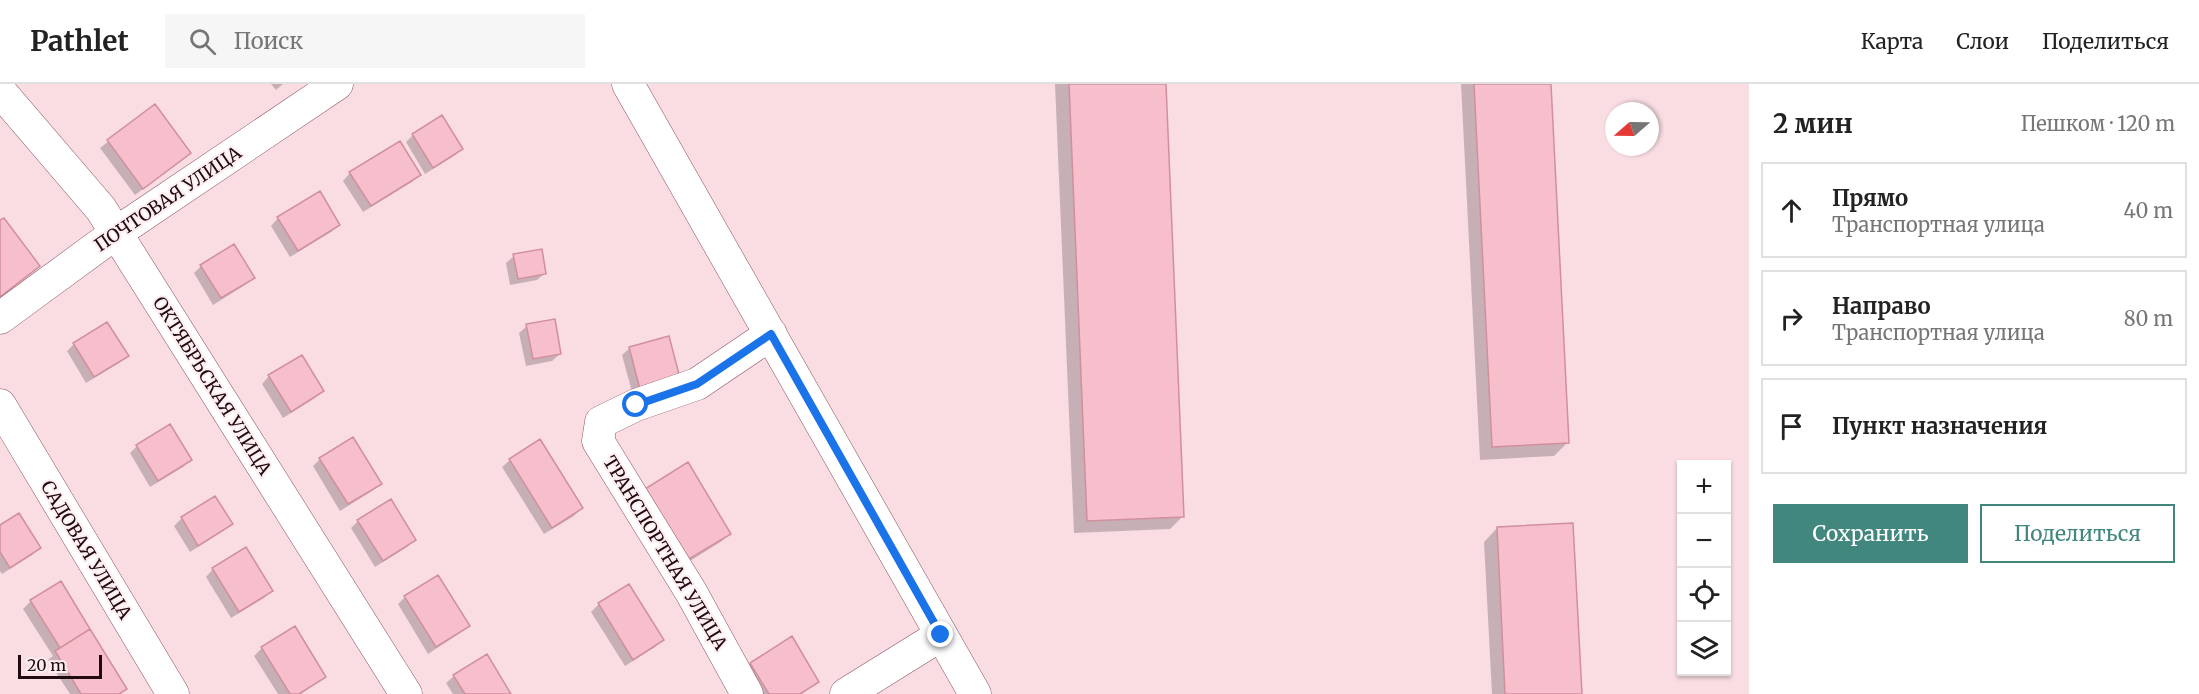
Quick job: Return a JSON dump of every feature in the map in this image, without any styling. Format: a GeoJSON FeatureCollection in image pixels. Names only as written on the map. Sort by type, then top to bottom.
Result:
{"type":"FeatureCollection","features":[{"type":"Feature","properties":{"kind":"street","name":"ПОЧТОВАЯ УЛИЦА"},"geometry":{"type":"LineString","coordinates":[[0,318],[116,233],[338,84]]}},
{"type":"Feature","properties":{"kind":"street"},"geometry":{"type":"LineString","coordinates":[[628,84],[975,694]]}},
{"type":"Feature","properties":{"kind":"street","name":"ОКТЯБРЬСКАЯ УЛИЦА"},"geometry":{"type":"LineString","coordinates":[[0,91],[101,209],[406,694]]}},
{"type":"Feature","properties":{"kind":"street","name":"ТРАНСПОРТНАЯ УЛИЦА"},"geometry":{"type":"LineString","coordinates":[[747,694],[691,592],[598,441],[601,422],[636,405],[697,384],[771,334]]}},
{"type":"Feature","properties":{"kind":"street","name":"САДОВАЯ УЛИЦА"},"geometry":{"type":"LineString","coordinates":[[0,405],[173,694]]}},
{"type":"Feature","properties":{"kind":"street"},"geometry":{"type":"LineString","coordinates":[[846,694],[941,635]]}},
{"type":"Feature","properties":{"kind":"building"},"geometry":{"type":"Polygon","coordinates":[[[1069,84],[1166,84],[1184,517],[1087,521],[1069,84]]]}},
{"type":"Feature","properties":{"kind":"building"},"geometry":{"type":"Polygon","coordinates":[[[1474,84],[1551,84],[1569,443],[1492,447],[1474,84]]]}},
{"type":"Feature","properties":{"kind":"building"},"geometry":{"type":"Polygon","coordinates":[[[155,104],[191,153],[143,189],[107,140],[155,104]]]}},
{"type":"Feature","properties":{"kind":"building"},"geometry":{"type":"Polygon","coordinates":[[[442,115],[463,149],[433,168],[412,134],[442,115]]]}},
{"type":"Feature","properties":{"kind":"building"},"geometry":{"type":"Polygon","coordinates":[[[400,141],[421,175],[371,206],[349,172],[400,141]]]}},
{"type":"Feature","properties":{"kind":"building"},"geometry":{"type":"Polygon","coordinates":[[[320,191],[340,225],[298,251],[277,217],[320,191]]]}},
{"type":"Feature","properties":{"kind":"building"},"geometry":{"type":"Polygon","coordinates":[[[4,218],[40,266],[0,297],[0,220],[4,218]]]}},
{"type":"Feature","properties":{"kind":"building"},"geometry":{"type":"Polygon","coordinates":[[[234,244],[255,278],[221,298],[200,265],[234,244]]]}},
{"type":"Feature","properties":{"kind":"building"},"geometry":{"type":"Polygon","coordinates":[[[542,249],[546,274],[518,279],[513,254],[542,249]]]}},
{"type":"Feature","properties":{"kind":"building"},"geometry":{"type":"Polygon","coordinates":[[[555,319],[561,354],[533,359],[526,324],[555,319]]]}},
{"type":"Feature","properties":{"kind":"building"},"geometry":{"type":"Polygon","coordinates":[[[107,322],[129,356],[94,377],[73,343],[107,322]]]}},
{"type":"Feature","properties":{"kind":"building"},"geometry":{"type":"Polygon","coordinates":[[[669,336],[682,386],[642,397],[629,347],[669,336]]]}},
{"type":"Feature","properties":{"kind":"building"},"geometry":{"type":"Polygon","coordinates":[[[302,355],[324,391],[291,412],[268,375],[302,355]]]}},
{"type":"Feature","properties":{"kind":"building"},"geometry":{"type":"Polygon","coordinates":[[[170,424],[192,460],[158,481],[136,445],[170,424]]]}},
{"type":"Feature","properties":{"kind":"building"},"geometry":{"type":"Polygon","coordinates":[[[353,437],[382,484],[348,504],[319,458],[353,437]]]}},
{"type":"Feature","properties":{"kind":"building"},"geometry":{"type":"Polygon","coordinates":[[[540,439],[583,508],[552,528],[509,459],[540,439]]]}},
{"type":"Feature","properties":{"kind":"building"},"geometry":{"type":"Polygon","coordinates":[[[688,462],[731,534],[689,559],[645,489],[688,462]]]}},
{"type":"Feature","properties":{"kind":"building"},"geometry":{"type":"Polygon","coordinates":[[[215,496],[233,524],[198,546],[181,517],[215,496]]]}},
{"type":"Feature","properties":{"kind":"building"},"geometry":{"type":"Polygon","coordinates":[[[391,499],[416,540],[383,561],[357,520],[391,499]]]}},
{"type":"Feature","properties":{"kind":"building"},"geometry":{"type":"Polygon","coordinates":[[[19,513],[41,548],[10,568],[0,552],[0,525],[19,513]]]}},
{"type":"Feature","properties":{"kind":"building"},"geometry":{"type":"Polygon","coordinates":[[[1573,523],[1582,694],[1505,694],[1497,527],[1573,523]]]}},
{"type":"Feature","properties":{"kind":"building"},"geometry":{"type":"Polygon","coordinates":[[[246,547],[273,591],[239,612],[212,568],[246,547]]]}},
{"type":"Feature","properties":{"kind":"building"},"geometry":{"type":"Polygon","coordinates":[[[438,575],[470,626],[436,647],[404,596],[438,575]]]}},
{"type":"Feature","properties":{"kind":"building"},"geometry":{"type":"Polygon","coordinates":[[[61,581],[90,629],[60,648],[30,600],[61,581]]]}},
{"type":"Feature","properties":{"kind":"building"},"geometry":{"type":"Polygon","coordinates":[[[629,584],[664,640],[633,660],[598,603],[629,584]]]}},
{"type":"Feature","properties":{"kind":"building"},"geometry":{"type":"Polygon","coordinates":[[[295,626],[326,677],[299,694],[290,694],[261,647],[295,626]]]}},
{"type":"Feature","properties":{"kind":"building"},"geometry":{"type":"Polygon","coordinates":[[[90,629],[127,689],[119,694],[81,694],[55,651],[90,629]]]}},
{"type":"Feature","properties":{"kind":"building"},"geometry":{"type":"Polygon","coordinates":[[[792,636],[819,682],[800,694],[769,694],[750,663],[792,636]]]}},
{"type":"Feature","properties":{"kind":"building"},"geometry":{"type":"Polygon","coordinates":[[[487,654],[511,694],[465,694],[453,675],[487,654]]]}},
{"type":"Feature","properties":{"kind":"route"},"geometry":{"type":"LineString","coordinates":[[636,405],[697,384],[771,334],[941,635]]}}]}
